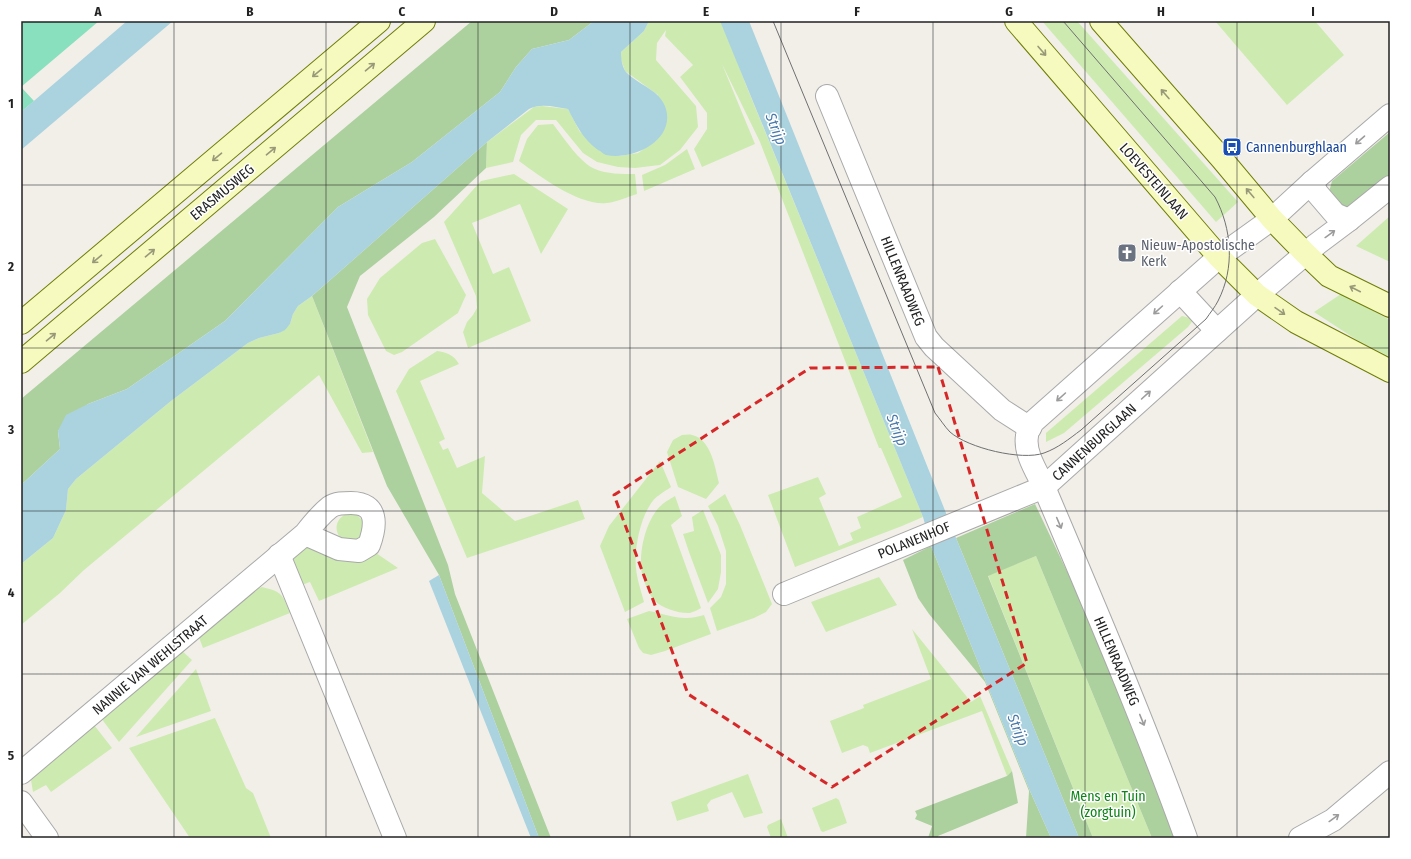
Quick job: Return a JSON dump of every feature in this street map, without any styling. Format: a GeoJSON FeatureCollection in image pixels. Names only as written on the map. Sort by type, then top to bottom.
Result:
{"type":"FeatureCollection","features":[{"type":"Feature","properties":{"kind":"main road"},"geometry":{"type":"LineString","coordinates":[[21,323],[379,21]]}},
{"type":"Feature","properties":{"kind":"main road","name":"ERASMUSWEG"},"geometry":{"type":"LineString","coordinates":[[21,362],[424,21]]}},
{"type":"Feature","properties":{"kind":"main road","name":"LOEVESTEINLAAN"},"geometry":{"type":"LineString","coordinates":[[1016,21],[1219,256],[1257,295],[1296,322],[1390,371]]}},
{"type":"Feature","properties":{"kind":"main road"},"geometry":{"type":"LineString","coordinates":[[1101,21],[1272,219],[1306,254],[1329,276],[1390,306]]}},
{"type":"Feature","properties":{"kind":"street","name":"HILLENRAADWEG"},"geometry":{"type":"LineString","coordinates":[[827,96],[926,338],[1002,410],[1030,428]]}},
{"type":"Feature","properties":{"kind":"street"},"geometry":{"type":"LineString","coordinates":[[1030,428],[1033,422],[1219,256],[1272,219],[1312,182],[1390,115]]}},
{"type":"Feature","properties":{"kind":"street"},"geometry":{"type":"LineString","coordinates":[[1312,182],[1317,193],[1335,214],[1349,220]]}},
{"type":"Feature","properties":{"kind":"street","name":"CANNENBURGLAAN"},"geometry":{"type":"LineString","coordinates":[[1030,428],[1027,436],[1027,446],[1044,487],[1257,295],[1390,187]]}},
{"type":"Feature","properties":{"kind":"street"},"geometry":{"type":"LineString","coordinates":[[1180,291],[1218,331]]}},
{"type":"Feature","properties":{"kind":"street","name":"HILLENRAADWEG"},"geometry":{"type":"LineString","coordinates":[[1044,487],[1159,763],[1186,838]]}},
{"type":"Feature","properties":{"kind":"street","name":"POLANENHOF"},"geometry":{"type":"LineString","coordinates":[[784,594],[1044,487]]}},
{"type":"Feature","properties":{"kind":"street","name":"NANNIE VAN WEHLSTRAAT"},"geometry":{"type":"LineString","coordinates":[[21,773],[305,534]]}},
{"type":"Feature","properties":{"kind":"street"},"geometry":{"type":"LineString","coordinates":[[279,556],[395,838]]}},
{"type":"Feature","properties":{"kind":"street"},"geometry":{"type":"LineString","coordinates":[[1300,838],[1333,820],[1390,772]]}},
{"type":"Feature","properties":{"kind":"street"},"geometry":{"type":"LineString","coordinates":[[21,802],[47,838]]}},
{"type":"Feature","properties":{"kind":"highlighted area"},"geometry":{"type":"Polygon","coordinates":[[[938,367],[1027,663],[832,787],[688,694],[614,495],[810,368],[938,367]]]}},
{"type":"Feature","properties":{"kind":"green space"},"geometry":{"type":"Polygon","coordinates":[[[21,21],[99,21],[21,87],[21,21]]]}},
{"type":"Feature","properties":{"kind":"green space"},"geometry":{"type":"Polygon","coordinates":[[[472,21],[594,21],[569,40],[532,49],[516,67],[500,92],[412,162],[338,207],[225,321],[127,389],[88,404],[58,431],[60,449],[21,485],[21,399],[472,21]]]}},
{"type":"Feature","properties":{"kind":"green space"},"geometry":{"type":"Polygon","coordinates":[[[649,21],[722,22],[746,85],[923,517],[795,567],[768,495],[818,477],[826,494],[819,498],[839,546],[853,540],[850,533],[861,528],[857,517],[902,497],[881,448],[879,448],[760,142],[722,64],[755,144],[702,167],[694,149],[707,129],[707,113],[680,77],[693,65],[665,36],[666,30],[657,43],[656,60],[696,106],[698,127],[680,150],[660,165],[635,168],[618,167],[597,162],[583,153],[556,120],[536,120],[521,135],[513,162],[486,168],[487,142],[534,107],[542,106],[568,109],[580,132],[620,156],[638,153],[657,140],[658,95],[625,71],[621,59],[621,52],[644,31],[649,21]]]}},
{"type":"Feature","properties":{"kind":"green space"},"geometry":{"type":"Polygon","coordinates":[[[1042,21],[1077,21],[1238,202],[1216,222],[1042,21]]]}},
{"type":"Feature","properties":{"kind":"green space"},"geometry":{"type":"Polygon","coordinates":[[[1215,21],[1315,21],[1344,55],[1287,105],[1215,21]]]}},
{"type":"Feature","properties":{"kind":"green space"},"geometry":{"type":"Polygon","coordinates":[[[21,87],[34,101],[21,112],[21,87]]]}},
{"type":"Feature","properties":{"kind":"green space"},"geometry":{"type":"Polygon","coordinates":[[[553,124],[572,149],[589,166],[604,172],[635,174],[637,194],[618,201],[607,203],[596,203],[585,200],[549,182],[519,161],[527,139],[538,125],[553,124]]]}},
{"type":"Feature","properties":{"kind":"green space"},"geometry":{"type":"Polygon","coordinates":[[[1390,132],[1390,176],[1356,205],[1346,209],[1329,192],[1332,181],[1390,132]]]}},
{"type":"Feature","properties":{"kind":"green space"},"geometry":{"type":"Polygon","coordinates":[[[487,142],[486,168],[434,217],[360,276],[347,307],[448,565],[455,594],[551,838],[539,838],[439,575],[387,486],[312,296],[487,142]]]}},
{"type":"Feature","properties":{"kind":"green space"},"geometry":{"type":"Polygon","coordinates":[[[687,149],[695,169],[644,191],[642,175],[665,165],[687,149]]]}},
{"type":"Feature","properties":{"kind":"green space"},"geometry":{"type":"Polygon","coordinates":[[[514,174],[568,209],[541,254],[520,204],[472,223],[493,274],[509,267],[531,321],[468,348],[463,332],[467,322],[477,308],[476,296],[444,222],[481,181],[514,174]]]}},
{"type":"Feature","properties":{"kind":"green space"},"geometry":{"type":"Polygon","coordinates":[[[1390,216],[1390,262],[1356,246],[1390,216]]]}},
{"type":"Feature","properties":{"kind":"green space"},"geometry":{"type":"Polygon","coordinates":[[[435,239],[466,295],[458,313],[402,352],[394,355],[386,351],[368,315],[367,299],[380,278],[422,243],[435,239]]]}},
{"type":"Feature","properties":{"kind":"green space"},"geometry":{"type":"Polygon","coordinates":[[[1341,294],[1390,320],[1390,357],[1357,340],[1314,312],[1341,294]]]}},
{"type":"Feature","properties":{"kind":"green space"},"geometry":{"type":"Polygon","coordinates":[[[312,296],[373,452],[362,453],[319,375],[84,570],[60,593],[21,625],[21,564],[53,538],[66,510],[68,489],[76,479],[171,401],[248,343],[259,338],[279,333],[290,324],[293,314],[298,306],[312,296]]]}},
{"type":"Feature","properties":{"kind":"green space"},"geometry":{"type":"Polygon","coordinates":[[[1182,316],[1194,319],[1188,327],[1064,433],[1046,442],[1046,433],[1182,316]]]}},
{"type":"Feature","properties":{"kind":"green space"},"geometry":{"type":"Polygon","coordinates":[[[437,351],[450,354],[459,364],[420,381],[445,439],[439,442],[443,450],[448,448],[457,468],[485,456],[482,493],[515,521],[578,500],[585,519],[467,558],[396,391],[409,369],[437,351]]]}},
{"type":"Feature","properties":{"kind":"green space"},"geometry":{"type":"Polygon","coordinates":[[[682,435],[691,435],[704,442],[714,462],[719,483],[706,499],[678,487],[667,452],[673,440],[682,435]]]}},
{"type":"Feature","properties":{"kind":"green space"},"geometry":{"type":"Polygon","coordinates":[[[660,461],[671,487],[652,502],[643,519],[638,535],[636,568],[644,602],[625,612],[600,546],[609,526],[660,461]]]}},
{"type":"Feature","properties":{"kind":"green space"},"geometry":{"type":"Polygon","coordinates":[[[725,494],[740,525],[772,604],[766,612],[754,618],[717,631],[710,608],[721,597],[726,584],[726,551],[718,526],[708,506],[725,494]]]}},
{"type":"Feature","properties":{"kind":"green space"},"geometry":{"type":"Polygon","coordinates":[[[675,496],[682,516],[671,525],[701,608],[690,613],[681,613],[658,604],[648,590],[641,571],[642,545],[652,517],[665,502],[675,496]]]}},
{"type":"Feature","properties":{"kind":"green space"},"geometry":{"type":"Polygon","coordinates":[[[1035,504],[1127,698],[1184,838],[1152,838],[1036,556],[988,576],[1093,838],[1079,838],[956,538],[1035,504]]]}},
{"type":"Feature","properties":{"kind":"green space"},"geometry":{"type":"Polygon","coordinates":[[[703,510],[721,555],[721,572],[718,589],[708,603],[683,534],[694,531],[692,517],[703,510]]]}},
{"type":"Feature","properties":{"kind":"green space"},"geometry":{"type":"Polygon","coordinates":[[[348,513],[357,515],[364,522],[363,536],[354,542],[341,539],[337,531],[338,521],[348,513]]]}},
{"type":"Feature","properties":{"kind":"green space"},"geometry":{"type":"Polygon","coordinates":[[[307,546],[335,559],[350,562],[365,560],[376,553],[398,568],[319,601],[310,582],[299,586],[291,560],[307,546]]]}},
{"type":"Feature","properties":{"kind":"green space"},"geometry":{"type":"Polygon","coordinates":[[[931,546],[1030,791],[1051,838],[1026,838],[1029,791],[985,682],[929,614],[918,598],[903,560],[931,546]]]}},
{"type":"Feature","properties":{"kind":"green space","name":"Mens en Tuin (zorgtuin)"},"geometry":{"type":"Polygon","coordinates":[[[1036,556],[1152,838],[1093,838],[988,575],[1036,556]]]}},
{"type":"Feature","properties":{"kind":"green space"},"geometry":{"type":"Polygon","coordinates":[[[879,577],[897,605],[826,632],[811,602],[879,577]]]}},
{"type":"Feature","properties":{"kind":"green space"},"geometry":{"type":"Polygon","coordinates":[[[262,587],[278,592],[283,597],[290,613],[203,648],[198,635],[249,592],[262,587]]]}},
{"type":"Feature","properties":{"kind":"green space"},"geometry":{"type":"Polygon","coordinates":[[[649,611],[682,618],[704,615],[711,634],[651,655],[643,653],[639,648],[627,619],[649,611]]]}},
{"type":"Feature","properties":{"kind":"green space"},"geometry":{"type":"Polygon","coordinates":[[[912,629],[971,702],[980,696],[1012,771],[1007,776],[982,711],[870,753],[868,747],[863,745],[842,753],[830,721],[864,708],[863,705],[931,679],[912,629]]]}},
{"type":"Feature","properties":{"kind":"green space"},"geometry":{"type":"Polygon","coordinates":[[[180,649],[192,660],[119,742],[101,718],[180,649]]]}},
{"type":"Feature","properties":{"kind":"green space"},"geometry":{"type":"Polygon","coordinates":[[[196,669],[211,711],[136,737],[196,669]]]}},
{"type":"Feature","properties":{"kind":"green space"},"geometry":{"type":"Polygon","coordinates":[[[215,718],[246,788],[253,793],[271,838],[190,838],[129,748],[215,718]]]}},
{"type":"Feature","properties":{"kind":"green space"},"geometry":{"type":"Polygon","coordinates":[[[94,725],[112,748],[51,792],[46,785],[33,792],[31,780],[47,763],[94,725]]]}},
{"type":"Feature","properties":{"kind":"green space"},"geometry":{"type":"Polygon","coordinates":[[[1012,771],[1018,803],[938,836],[938,838],[928,838],[932,826],[915,819],[917,815],[915,811],[1007,776],[1012,771]]]}},
{"type":"Feature","properties":{"kind":"green space"},"geometry":{"type":"Polygon","coordinates":[[[748,774],[763,813],[744,818],[732,792],[711,800],[707,805],[709,811],[677,821],[671,802],[748,774]]]}},
{"type":"Feature","properties":{"kind":"green space"},"geometry":{"type":"Polygon","coordinates":[[[836,798],[839,800],[847,823],[823,832],[821,831],[812,808],[836,798]]]}},
{"type":"Feature","properties":{"kind":"green space"},"geometry":{"type":"Polygon","coordinates":[[[781,819],[788,838],[771,838],[767,827],[768,825],[781,819]]]}},
{"type":"Feature","properties":{"kind":"water"},"geometry":{"type":"Polygon","coordinates":[[[127,21],[173,21],[21,150],[21,112],[127,21]]]}},
{"type":"Feature","properties":{"kind":"water"},"geometry":{"type":"Polygon","coordinates":[[[594,21],[649,21],[644,31],[621,52],[621,57],[626,72],[654,92],[663,102],[666,109],[667,120],[664,131],[658,139],[639,152],[628,155],[606,155],[593,146],[584,136],[568,109],[538,106],[529,109],[487,142],[312,296],[298,306],[293,314],[290,324],[285,330],[248,343],[171,401],[76,479],[68,489],[66,510],[53,538],[21,564],[21,485],[60,449],[58,431],[66,415],[88,404],[127,389],[225,321],[338,207],[412,162],[500,92],[516,67],[532,49],[569,40],[594,21]]]}},
{"type":"Feature","properties":{"kind":"water","name":"Strijp"},"geometry":{"type":"Polygon","coordinates":[[[720,21],[749,21],[956,538],[1079,838],[1051,838],[1030,791],[931,546],[923,517],[720,21]]]}},
{"type":"Feature","properties":{"kind":"water"},"geometry":{"type":"Polygon","coordinates":[[[439,575],[539,838],[531,838],[429,581],[439,575]]]}},
{"type":"Feature","properties":{"kind":"tram line"},"geometry":{"type":"LineString","coordinates":[[773,21],[935,413],[946,428],[958,438],[996,452],[1023,455],[1044,453],[1059,446],[1072,437],[1206,319],[1217,303],[1227,275],[1229,262],[1228,235],[1221,209],[1215,197],[1063,21]]}},
{"type":"Feature","properties":{"kind":"place","name":"Cannenburghlaan"},"geometry":{"type":"Point","coordinates":[1232,147]}},
{"type":"Feature","properties":{"kind":"place","name":"Nieuw-Apostolische Kerk"},"geometry":{"type":"Point","coordinates":[1127,253]}}]}
